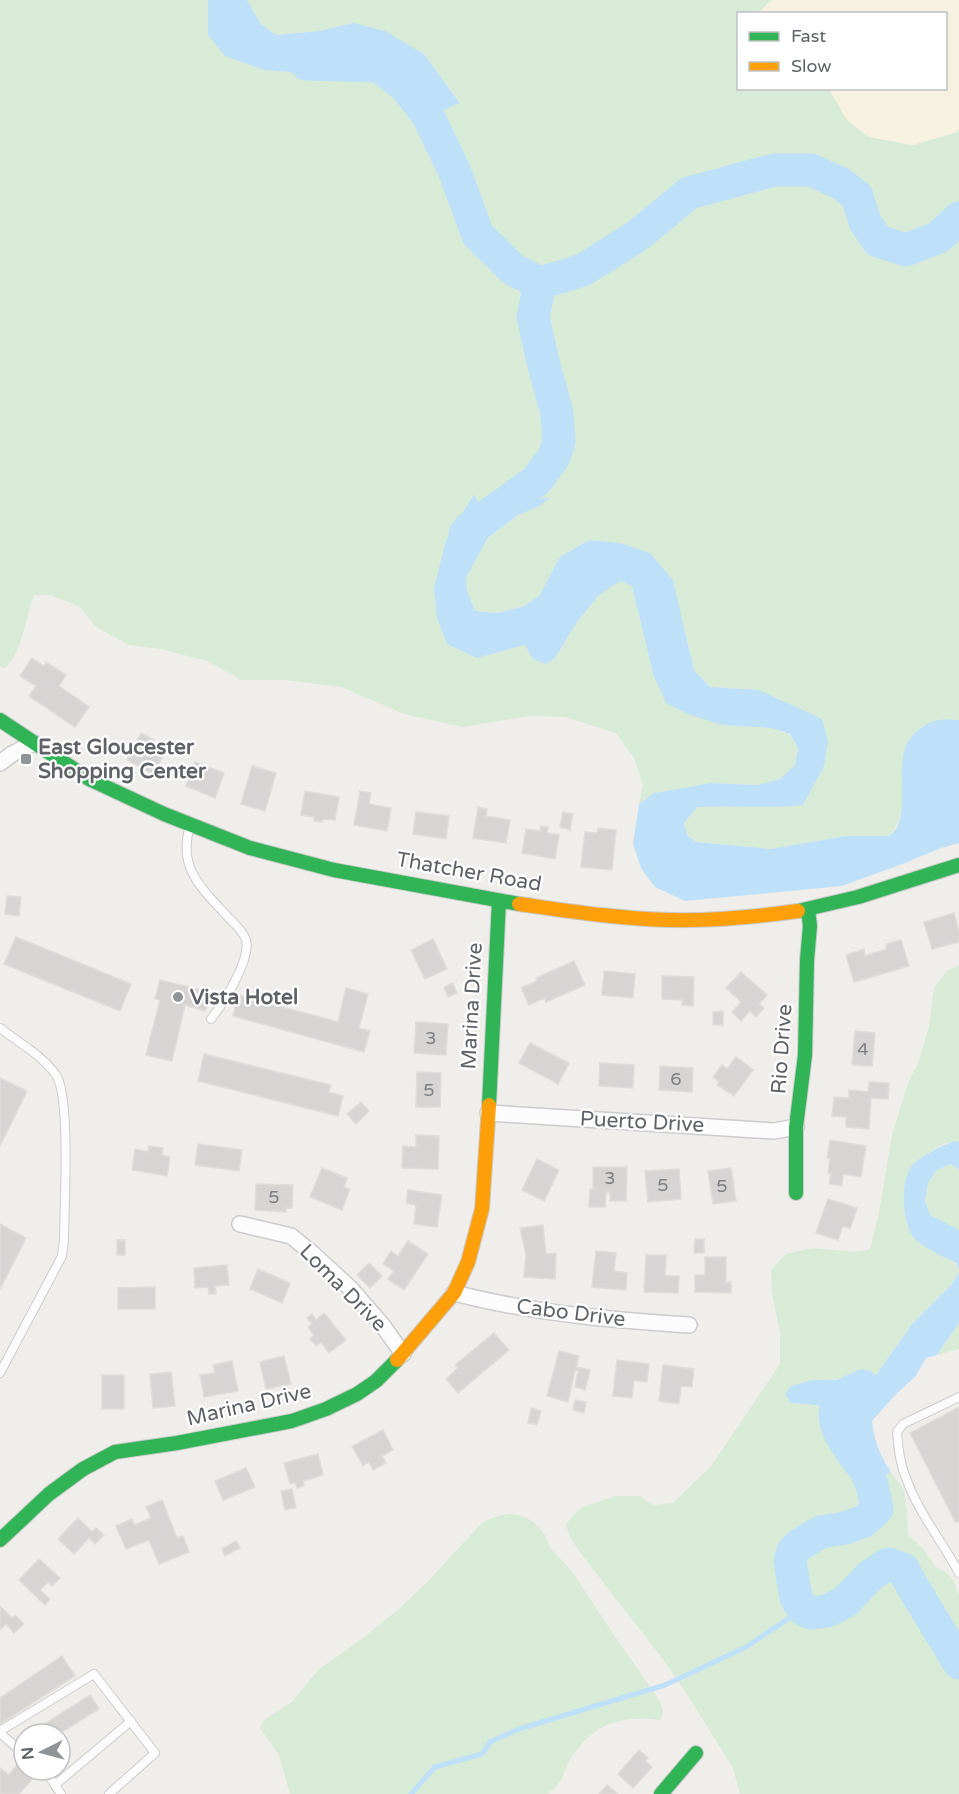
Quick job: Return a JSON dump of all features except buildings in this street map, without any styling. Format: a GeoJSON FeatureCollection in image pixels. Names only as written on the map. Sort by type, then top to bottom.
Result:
{"type":"FeatureCollection","features":[{"type":"Feature","properties":{"kind":"street","name":"Thatcher Road"},"geometry":{"type":"LineString","coordinates":[[0,720],[89,779],[164,814],[250,848],[334,870],[499,901],[617,917],[669,920],[760,916],[808,909],[858,897],[959,865]]}},
{"type":"Feature","properties":{"kind":"street"},"geometry":{"type":"LineString","coordinates":[[0,763],[34,743]]}},
{"type":"Feature","properties":{"kind":"street","name":"Marina Drive"},"geometry":{"type":"LineString","coordinates":[[0,1540],[49,1494],[83,1469],[116,1452],[300,1418],[327,1409],[357,1394],[376,1381],[403,1354],[454,1293],[468,1262],[482,1209],[499,901]]}},
{"type":"Feature","properties":{"kind":"street","name":"Rio Drive"},"geometry":{"type":"LineString","coordinates":[[796,1193],[796,1127],[806,1055],[807,960],[810,926],[808,909]]}},
{"type":"Feature","properties":{"kind":"street","name":"Puerto Drive"},"geometry":{"type":"LineString","coordinates":[[488,1113],[774,1131],[796,1127]]}},
{"type":"Feature","properties":{"kind":"street","name":"Loma Drive"},"geometry":{"type":"LineString","coordinates":[[240,1224],[291,1236],[350,1288],[383,1326],[403,1354]]}},
{"type":"Feature","properties":{"kind":"street","name":"Cabo Drive"},"geometry":{"type":"LineString","coordinates":[[454,1293],[493,1303],[545,1312],[608,1320],[689,1325]]}},
{"type":"Feature","properties":{"kind":"street"},"geometry":{"type":"LineString","coordinates":[[661,1794],[696,1753]]}},
{"type":"Feature","properties":{"kind":"lane"},"geometry":{"type":"LineString","coordinates":[[190,824],[185,841],[185,853],[190,870],[205,892],[239,928],[245,939],[246,949],[242,967],[211,1019]]}},
{"type":"Feature","properties":{"kind":"lane"},"geometry":{"type":"LineString","coordinates":[[0,1028],[40,1057],[57,1077],[61,1088],[65,1142],[62,1256],[0,1373]]}},
{"type":"Feature","properties":{"kind":"lane"},"geometry":{"type":"LineString","coordinates":[[959,1397],[903,1424],[897,1432],[905,1478],[919,1507],[959,1573]]}},
{"type":"Feature","properties":{"kind":"lane"},"geometry":{"type":"LineString","coordinates":[[12,1743],[0,1732],[94,1674],[155,1753],[109,1794]]}},
{"type":"Feature","properties":{"kind":"lane"},"geometry":{"type":"LineString","coordinates":[[56,1785],[131,1721]]}},
{"type":"Feature","properties":{"kind":"lane"},"geometry":{"type":"LineString","coordinates":[[54,1782],[61,1794]]}},
{"type":"Feature","properties":{"kind":"green space"},"geometry":{"type":"Polygon","coordinates":[[[0,0],[208,0],[208,35],[264,70],[315,74],[353,64],[395,66],[429,117],[460,102],[424,54],[353,23],[319,31],[276,35],[261,24],[247,0],[772,0],[759,12],[737,12],[735,44],[737,44],[737,90],[830,90],[847,120],[869,137],[913,145],[957,132],[959,129],[959,720],[951,719],[902,765],[901,812],[890,836],[845,836],[771,849],[696,842],[687,835],[684,823],[697,807],[736,806],[824,766],[759,690],[710,687],[694,670],[684,628],[650,553],[620,543],[589,540],[560,557],[539,596],[524,606],[498,613],[475,611],[467,591],[466,577],[478,555],[489,538],[515,517],[539,506],[512,500],[488,513],[479,504],[474,494],[446,540],[477,658],[525,645],[533,659],[555,658],[577,622],[599,595],[620,580],[632,585],[653,674],[722,725],[771,728],[790,735],[798,748],[795,765],[780,779],[758,785],[711,783],[654,793],[639,804],[643,785],[634,758],[616,733],[565,717],[528,716],[463,727],[404,714],[341,687],[286,680],[241,680],[207,661],[160,649],[129,645],[95,626],[80,607],[51,595],[34,595],[16,653],[5,668],[0,667],[0,0]]]}},
{"type":"Feature","properties":{"kind":"green space"},"geometry":{"type":"Polygon","coordinates":[[[959,966],[959,1142],[939,1146],[910,1168],[905,1210],[907,1225],[913,1235],[930,1249],[949,1259],[959,1272],[952,1284],[912,1324],[876,1375],[864,1379],[834,1379],[791,1403],[813,1405],[834,1413],[840,1421],[842,1432],[881,1477],[891,1472],[904,1490],[908,1534],[936,1567],[946,1572],[953,1580],[959,1594],[959,1794],[740,1794],[733,1768],[690,1699],[662,1658],[579,1551],[569,1535],[566,1524],[580,1508],[615,1496],[639,1496],[654,1505],[673,1503],[712,1465],[780,1364],[780,1333],[772,1293],[771,1270],[786,1254],[813,1248],[854,1252],[870,1250],[879,1213],[892,1135],[929,1027],[934,988],[948,970],[959,966]]]}},
{"type":"Feature","properties":{"kind":"green space"},"geometry":{"type":"Polygon","coordinates":[[[951,1164],[959,1169],[959,1230],[929,1215],[925,1201],[928,1183],[936,1171],[951,1164]]]}},
{"type":"Feature","properties":{"kind":"green space"},"geometry":{"type":"Polygon","coordinates":[[[959,1323],[959,1349],[937,1355],[959,1323]]]}},
{"type":"Feature","properties":{"kind":"green space"},"geometry":{"type":"Polygon","coordinates":[[[511,1514],[522,1516],[540,1528],[550,1548],[571,1570],[660,1701],[663,1711],[661,1720],[633,1719],[609,1724],[599,1729],[580,1746],[569,1761],[557,1786],[548,1794],[290,1794],[279,1755],[260,1728],[264,1720],[292,1702],[319,1669],[398,1610],[481,1524],[495,1517],[511,1514]]]}},
{"type":"Feature","properties":{"kind":"sand"},"geometry":{"type":"Polygon","coordinates":[[[772,0],[959,0],[959,129],[957,132],[913,145],[869,137],[847,120],[830,90],[947,90],[947,12],[759,12],[772,0]]]}},
{"type":"Feature","properties":{"kind":"water"},"geometry":{"type":"Polygon","coordinates":[[[208,0],[247,0],[261,24],[276,35],[319,31],[353,23],[385,31],[424,54],[460,103],[428,117],[406,80],[394,66],[353,64],[315,74],[264,70],[225,56],[208,35],[208,0]]]}},
{"type":"Feature","properties":{"kind":"water"},"geometry":{"type":"Polygon","coordinates":[[[474,494],[479,504],[488,513],[512,500],[550,498],[515,517],[488,538],[466,577],[467,591],[475,611],[498,613],[524,606],[539,596],[560,557],[589,540],[620,543],[650,553],[673,580],[694,670],[710,687],[759,690],[822,719],[828,741],[824,766],[803,805],[697,807],[684,823],[687,835],[696,842],[771,849],[845,836],[890,836],[901,814],[902,763],[908,741],[927,724],[936,721],[959,720],[959,843],[842,886],[685,901],[655,887],[641,868],[633,844],[639,804],[654,793],[711,783],[758,785],[780,779],[795,765],[798,748],[790,734],[771,728],[722,725],[688,714],[666,703],[653,674],[632,586],[620,581],[599,595],[577,622],[555,658],[546,664],[533,659],[525,645],[477,658],[447,644],[437,618],[434,588],[446,540],[474,494]]]}},
{"type":"Feature","properties":{"kind":"water"},"geometry":{"type":"Polygon","coordinates":[[[955,1141],[959,1142],[959,1169],[950,1164],[936,1171],[928,1183],[925,1201],[930,1215],[959,1230],[959,1270],[956,1263],[915,1239],[907,1224],[904,1204],[905,1183],[911,1167],[932,1151],[955,1141]]]}},
{"type":"Feature","properties":{"kind":"water"},"geometry":{"type":"Polygon","coordinates":[[[959,1272],[959,1323],[937,1355],[926,1358],[915,1377],[872,1421],[878,1448],[891,1472],[878,1477],[867,1475],[857,1466],[849,1452],[836,1415],[831,1411],[809,1404],[791,1403],[785,1394],[791,1386],[812,1380],[863,1379],[876,1375],[912,1324],[952,1284],[959,1272]]]}},
{"type":"Feature","properties":{"kind":"waterway"},"geometry":{"type":"LineString","coordinates":[[306,64],[379,66],[406,87],[427,114],[454,170],[478,235],[514,270],[540,283],[583,270],[637,236],[689,193],[774,170],[811,170],[840,183],[857,196],[865,222],[878,241],[906,250],[939,237],[959,218]]}},
{"type":"Feature","properties":{"kind":"waterway"},"geometry":{"type":"LineString","coordinates":[[465,534],[470,528],[536,481],[554,457],[559,441],[557,413],[533,317],[540,283]]}},
{"type":"Feature","properties":{"kind":"waterway"},"geometry":{"type":"LineString","coordinates":[[863,1386],[842,1397],[835,1415],[841,1434],[869,1478],[877,1509],[864,1521],[846,1528],[821,1532],[793,1551],[790,1561],[796,1598],[803,1609],[811,1613],[827,1611],[845,1602],[871,1575],[888,1564],[903,1569],[959,1663]]}},
{"type":"Feature","properties":{"kind":"waterway"},"geometry":{"type":"LineString","coordinates":[[411,1794],[435,1767],[482,1754],[490,1742],[519,1729],[665,1685],[746,1647],[803,1609]]}},
{"type":"Feature","properties":{"kind":"traffic: fast"},"geometry":{"type":"LineString","coordinates":[[0,720],[89,779],[164,814],[250,848],[334,870],[519,904]]}},
{"type":"Feature","properties":{"kind":"traffic: fast"},"geometry":{"type":"LineString","coordinates":[[798,911],[858,897],[959,865]]}},
{"type":"Feature","properties":{"kind":"traffic: fast"},"geometry":{"type":"LineString","coordinates":[[489,1105],[499,901]]}},
{"type":"Feature","properties":{"kind":"traffic: fast"},"geometry":{"type":"LineString","coordinates":[[796,1193],[796,1127],[805,1055],[810,926],[808,909]]}},
{"type":"Feature","properties":{"kind":"traffic: fast"},"geometry":{"type":"LineString","coordinates":[[0,1540],[49,1494],[83,1469],[115,1452],[177,1443],[292,1421],[326,1409],[357,1394],[376,1381],[397,1360]]}},
{"type":"Feature","properties":{"kind":"traffic: fast"},"geometry":{"type":"LineString","coordinates":[[661,1794],[696,1753]]}},
{"type":"Feature","properties":{"kind":"traffic: slow"},"geometry":{"type":"LineString","coordinates":[[519,904],[575,912],[670,920],[734,918],[798,911]]}},
{"type":"Feature","properties":{"kind":"traffic: slow"},"geometry":{"type":"LineString","coordinates":[[397,1360],[454,1293],[468,1262],[482,1209],[489,1105]]}},
{"type":"Feature","properties":{"kind":"place","name":"East Gloucester Shopping Center"},"geometry":{"type":"Point","coordinates":[26,759]}},
{"type":"Feature","properties":{"kind":"place","name":"Vista Hotel"},"geometry":{"type":"Point","coordinates":[178,997]}}]}
